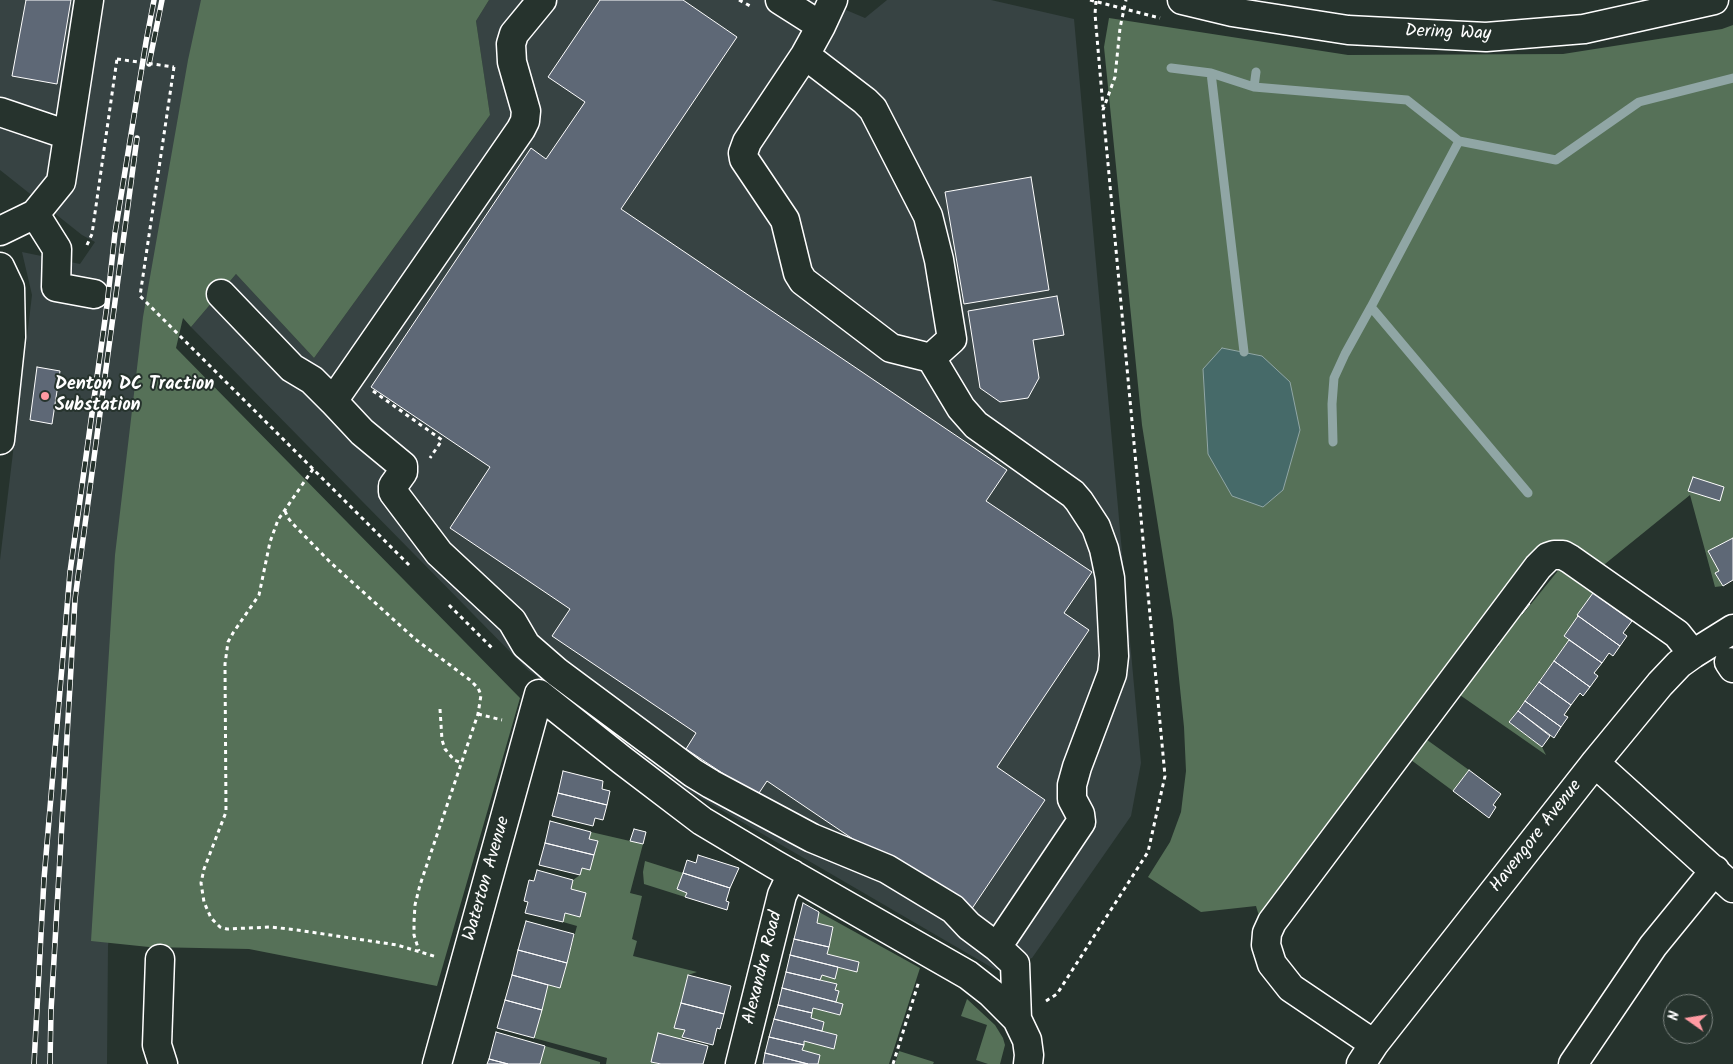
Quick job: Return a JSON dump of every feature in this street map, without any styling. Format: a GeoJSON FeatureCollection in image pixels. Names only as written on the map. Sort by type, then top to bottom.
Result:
{"type":"FeatureCollection","features":[{"type":"Feature","properties":{"kind":"street"},"geometry":{"type":"LineString","coordinates":[[0,231],[35,214],[60,182],[89,0]]}},
{"type":"Feature","properties":{"kind":"street"},"geometry":{"type":"LineString","coordinates":[[333,400],[521,129],[525,121],[526,111],[510,50],[514,34],[542,0]]}},
{"type":"Feature","properties":{"kind":"street"},"geometry":{"type":"LineString","coordinates":[[780,0],[821,26]]}},
{"type":"Feature","properties":{"kind":"street"},"geometry":{"type":"LineString","coordinates":[[833,0],[805,55],[742,152],[744,159],[785,220],[798,273],[803,281],[891,348],[931,358],[961,408],[976,425],[1079,501],[1096,527],[1104,549],[1110,578],[1114,656],[1112,674],[1072,785],[1072,799],[1082,822],[997,947]]}},
{"type":"Feature","properties":{"kind":"street","name":"Dering Way"},"geometry":{"type":"LineString","coordinates":[[1182,0],[1232,12],[1348,30],[1486,38],[1584,29],[1714,0]]}},
{"type":"Feature","properties":{"kind":"street"},"geometry":{"type":"LineString","coordinates":[[805,55],[865,100],[872,109],[928,216],[939,260],[952,339],[931,358]]}},
{"type":"Feature","properties":{"kind":"street"},"geometry":{"type":"LineString","coordinates":[[0,112],[68,134]]}},
{"type":"Feature","properties":{"kind":"street"},"geometry":{"type":"LineString","coordinates":[[35,214],[57,249],[56,287],[94,294]]}},
{"type":"Feature","properties":{"kind":"street"},"geometry":{"type":"LineString","coordinates":[[0,266],[10,288],[11,337],[0,440]]}},
{"type":"Feature","properties":{"kind":"street"},"geometry":{"type":"LineString","coordinates":[[221,294],[292,368],[312,380],[362,432],[403,466],[403,472],[392,492],[439,553],[512,621],[526,645],[557,672],[693,773],[812,838],[887,869],[953,909],[969,926],[997,947],[1015,964],[1018,1018],[1027,1040],[1028,1064]]}},
{"type":"Feature","properties":{"kind":"street"},"geometry":{"type":"LineString","coordinates":[[1368,1054],[1291,988],[1272,964],[1266,944],[1267,933],[1272,922],[1538,567],[1554,555],[1563,555],[1677,634],[1694,654]]}},
{"type":"Feature","properties":{"kind":"street","name":"Havengore Avenue"},"geometry":{"type":"LineString","coordinates":[[1368,1054],[1595,763],[1660,684],[1680,664],[1733,629]]}},
{"type":"Feature","properties":{"kind":"street","name":"Waterton Avenue"},"geometry":{"type":"LineString","coordinates":[[437,1064],[539,694],[702,821],[792,874]]}},
{"type":"Feature","properties":{"kind":"street"},"geometry":{"type":"LineString","coordinates":[[1573,1064],[1653,946],[1724,879],[1595,763]]}},
{"type":"Feature","properties":{"kind":"street"},"geometry":{"type":"LineString","coordinates":[[792,874],[940,957],[963,984],[991,993],[1018,1018]]}},
{"type":"Feature","properties":{"kind":"street","name":"Alexandra Road"},"geometry":{"type":"LineString","coordinates":[[740,1064],[782,895],[792,874]]}},
{"type":"Feature","properties":{"kind":"street"},"geometry":{"type":"LineString","coordinates":[[160,960],[156,1045],[163,1064]]}},
{"type":"Feature","properties":{"kind":"path"},"geometry":{"type":"LineString","coordinates":[[1096,0],[1095,14],[1103,110]]}},
{"type":"Feature","properties":{"kind":"path"},"geometry":{"type":"LineString","coordinates":[[96,203],[117,59],[174,67],[140,296],[417,573]]}},
{"type":"Feature","properties":{"kind":"path"},"geometry":{"type":"LineString","coordinates":[[314,470],[285,510],[272,532],[258,594],[233,633],[226,653],[226,812],[204,869],[202,883],[204,902],[211,918],[220,927],[227,929],[271,927],[397,945],[463,967]]}},
{"type":"Feature","properties":{"kind":"path"},"geometry":{"type":"LineString","coordinates":[[285,510],[288,518],[301,532],[390,618],[434,655],[478,688],[481,702],[462,763],[428,858],[415,905],[414,935],[420,952]]}},
{"type":"Feature","properties":{"kind":"path"},"geometry":{"type":"LineString","coordinates":[[445,601],[493,649]]}},
{"type":"Feature","properties":{"kind":"path"},"geometry":{"type":"LineString","coordinates":[[440,709],[442,740],[445,749],[454,760],[462,763]]}},
{"type":"Feature","properties":{"kind":"path"},"geometry":{"type":"LineString","coordinates":[[893,1064],[921,976]]}},
{"type":"Feature","properties":{"kind":"shaded area"},"geometry":{"type":"Polygon","coordinates":[[[0,0],[213,0],[108,946],[107,1064],[0,1064],[0,560],[32,295],[22,252],[80,264],[95,242],[82,235],[0,170],[0,0]]]}},
{"type":"Feature","properties":{"kind":"shaded area"},"geometry":{"type":"Polygon","coordinates":[[[489,0],[811,0],[832,4],[865,18],[887,0],[991,0],[1074,19],[1141,763],[1131,816],[1032,958],[996,970],[687,790],[528,670],[191,327],[236,274],[314,358],[490,115],[476,21],[489,0]]]}},
{"type":"Feature","properties":{"kind":"green space"},"geometry":{"type":"Polygon","coordinates":[[[201,0],[489,0],[476,21],[490,115],[314,358],[236,274],[191,327],[183,318],[176,348],[520,698],[437,986],[249,949],[149,947],[91,941],[115,555],[143,317],[188,60],[201,0]]]}},
{"type":"Feature","properties":{"kind":"green space"},"geometry":{"type":"Polygon","coordinates":[[[1109,18],[1348,55],[1563,54],[1722,29],[1733,25],[1733,538],[1708,552],[1719,571],[1715,573],[1723,586],[1715,587],[1690,495],[1600,568],[1575,549],[1555,541],[1544,551],[1259,916],[1256,906],[1201,912],[1148,877],[1170,842],[1181,812],[1186,771],[1184,727],[1173,620],[1142,425],[1104,47],[1109,18]]]}},
{"type":"Feature","properties":{"kind":"green space"},"geometry":{"type":"Polygon","coordinates":[[[1561,567],[1636,614],[1632,621],[1593,593],[1577,615],[1564,636],[1569,640],[1509,722],[1542,747],[1546,755],[1457,693],[1491,649],[1494,651],[1499,646],[1496,643],[1519,612],[1523,614],[1561,567]]]}},
{"type":"Feature","properties":{"kind":"green space"},"geometry":{"type":"Polygon","coordinates":[[[1423,737],[1469,770],[1453,791],[1407,757],[1423,737]]]}},
{"type":"Feature","properties":{"kind":"green space"},"geometry":{"type":"Polygon","coordinates":[[[591,832],[643,844],[630,893],[642,896],[632,939],[637,941],[633,956],[697,972],[688,975],[675,1027],[685,1030],[682,1039],[651,1062],[661,1064],[606,1064],[607,1058],[534,1038],[548,985],[560,987],[577,926],[563,922],[565,913],[580,916],[586,893],[571,889],[573,880],[580,875],[582,868],[590,870],[598,841],[589,839],[591,832]]]}},
{"type":"Feature","properties":{"kind":"green space"},"geometry":{"type":"Polygon","coordinates":[[[645,861],[683,873],[677,889],[687,893],[685,897],[644,884],[643,872],[645,861]]]}},
{"type":"Feature","properties":{"kind":"green space"},"geometry":{"type":"Polygon","coordinates":[[[819,912],[920,968],[889,1064],[818,1064],[820,1055],[802,1050],[804,1041],[834,1048],[837,1035],[822,1031],[824,1022],[811,1018],[813,1008],[840,1015],[843,1004],[836,1002],[839,991],[835,990],[837,984],[820,980],[822,975],[835,978],[838,967],[857,972],[859,962],[827,954],[833,927],[817,923],[819,912]]]}},
{"type":"Feature","properties":{"kind":"green space"},"geometry":{"type":"Polygon","coordinates":[[[967,999],[995,1025],[1003,1038],[1005,1045],[1000,1064],[988,1064],[976,1060],[987,1025],[961,1016],[967,999]]]}},
{"type":"Feature","properties":{"kind":"green space"},"geometry":{"type":"Polygon","coordinates":[[[545,1046],[600,1062],[600,1064],[540,1064],[545,1046]]]}},
{"type":"Feature","properties":{"kind":"green space"},"geometry":{"type":"Polygon","coordinates":[[[899,1051],[934,1062],[933,1064],[895,1064],[899,1051]]]}},
{"type":"Feature","properties":{"kind":"water"},"geometry":{"type":"Polygon","coordinates":[[[1222,348],[1262,356],[1290,382],[1300,430],[1283,490],[1263,507],[1232,496],[1208,454],[1203,369],[1222,348]]]}},
{"type":"Feature","properties":{"kind":"building"},"geometry":{"type":"Polygon","coordinates":[[[26,0],[71,0],[57,84],[12,76],[26,0]]]}},
{"type":"Feature","properties":{"kind":"building"},"geometry":{"type":"Polygon","coordinates":[[[600,0],[683,0],[737,37],[621,209],[1007,470],[986,501],[1092,572],[1064,613],[1089,630],[997,767],[1045,800],[967,916],[767,781],[757,796],[686,749],[696,733],[552,636],[570,609],[450,528],[490,467],[371,387],[531,148],[546,159],[585,102],[548,77],[600,0]]]}},
{"type":"Feature","properties":{"kind":"building"},"geometry":{"type":"Polygon","coordinates":[[[1031,177],[1049,290],[964,304],[945,192],[1031,177]]]}},
{"type":"Feature","properties":{"kind":"building"},"geometry":{"type":"Polygon","coordinates":[[[1057,296],[1064,335],[1033,340],[1039,378],[1028,398],[1000,402],[980,388],[968,311],[1057,296]]]}},
{"type":"Feature","properties":{"kind":"building","name":"Denton DC Traction Substation"},"geometry":{"type":"Polygon","coordinates":[[[37,367],[60,371],[52,424],[30,420],[37,367]]]}},
{"type":"Feature","properties":{"kind":"building"},"geometry":{"type":"Polygon","coordinates":[[[1693,477],[1724,487],[1720,501],[1688,491],[1693,477]]]}},
{"type":"Feature","properties":{"kind":"building"},"geometry":{"type":"Polygon","coordinates":[[[1733,538],[1733,580],[1723,586],[1715,573],[1719,571],[1708,551],[1733,538]]]}},
{"type":"Feature","properties":{"kind":"building"},"geometry":{"type":"Polygon","coordinates":[[[1593,593],[1632,621],[1623,633],[1627,636],[1620,646],[1577,615],[1593,593]]]}},
{"type":"Feature","properties":{"kind":"building"},"geometry":{"type":"Polygon","coordinates":[[[1522,597],[1530,604],[1522,614],[1514,608],[1522,597]]]}},
{"type":"Feature","properties":{"kind":"building"},"geometry":{"type":"Polygon","coordinates":[[[1578,616],[1620,646],[1613,656],[1609,653],[1602,663],[1564,636],[1578,616]]]}},
{"type":"Feature","properties":{"kind":"building"},"geometry":{"type":"Polygon","coordinates":[[[1569,640],[1602,663],[1594,673],[1598,676],[1590,687],[1554,661],[1569,640]]]}},
{"type":"Feature","properties":{"kind":"building"},"geometry":{"type":"Polygon","coordinates":[[[1554,661],[1590,687],[1583,696],[1580,693],[1571,705],[1539,682],[1554,661]]]}},
{"type":"Feature","properties":{"kind":"building"},"geometry":{"type":"Polygon","coordinates":[[[1539,682],[1571,705],[1564,715],[1568,717],[1561,727],[1525,701],[1539,682]]]}},
{"type":"Feature","properties":{"kind":"building"},"geometry":{"type":"Polygon","coordinates":[[[1525,701],[1561,727],[1554,738],[1518,711],[1525,701]]]}},
{"type":"Feature","properties":{"kind":"building"},"geometry":{"type":"Polygon","coordinates":[[[1518,711],[1550,736],[1542,747],[1509,722],[1518,711]]]}},
{"type":"Feature","properties":{"kind":"building"},"geometry":{"type":"Polygon","coordinates":[[[1469,770],[1501,794],[1493,805],[1496,807],[1489,818],[1453,791],[1469,770]]]}},
{"type":"Feature","properties":{"kind":"building"},"geometry":{"type":"Polygon","coordinates":[[[563,771],[603,781],[602,789],[610,791],[607,805],[558,793],[563,771]]]}},
{"type":"Feature","properties":{"kind":"building"},"geometry":{"type":"Polygon","coordinates":[[[558,793],[607,805],[603,820],[595,818],[593,826],[552,816],[558,793]]]}},
{"type":"Feature","properties":{"kind":"building"},"geometry":{"type":"Polygon","coordinates":[[[550,821],[591,832],[589,839],[598,841],[594,855],[545,843],[550,821]]]}},
{"type":"Feature","properties":{"kind":"building"},"geometry":{"type":"Polygon","coordinates":[[[634,829],[646,832],[643,844],[630,841],[634,829]]]}},
{"type":"Feature","properties":{"kind":"building"},"geometry":{"type":"Polygon","coordinates":[[[545,843],[594,855],[590,870],[582,868],[580,875],[539,865],[545,843]]]}},
{"type":"Feature","properties":{"kind":"building"},"geometry":{"type":"Polygon","coordinates":[[[698,855],[739,868],[730,888],[683,873],[687,860],[696,863],[698,855]]]}},
{"type":"Feature","properties":{"kind":"building"},"geometry":{"type":"Polygon","coordinates":[[[537,870],[573,880],[571,889],[586,893],[580,917],[565,913],[563,922],[525,913],[528,902],[524,901],[529,880],[534,881],[537,870]]]}},
{"type":"Feature","properties":{"kind":"building"},"geometry":{"type":"Polygon","coordinates":[[[683,873],[730,888],[726,901],[729,902],[727,910],[685,897],[687,893],[677,889],[683,873]]]}},
{"type":"Feature","properties":{"kind":"building"},"geometry":{"type":"Polygon","coordinates":[[[803,903],[819,912],[817,923],[833,927],[829,947],[794,939],[803,903]]]}},
{"type":"Feature","properties":{"kind":"building"},"geometry":{"type":"Polygon","coordinates":[[[526,921],[574,934],[567,963],[518,950],[526,921]]]}},
{"type":"Feature","properties":{"kind":"building"},"geometry":{"type":"Polygon","coordinates":[[[794,939],[829,947],[827,954],[859,962],[857,972],[790,955],[794,939]]]}},
{"type":"Feature","properties":{"kind":"building"},"geometry":{"type":"Polygon","coordinates":[[[518,950],[567,963],[560,988],[512,975],[518,950]]]}},
{"type":"Feature","properties":{"kind":"building"},"geometry":{"type":"Polygon","coordinates":[[[790,955],[838,967],[835,979],[822,975],[820,980],[786,972],[790,955]]]}},
{"type":"Feature","properties":{"kind":"building"},"geometry":{"type":"Polygon","coordinates":[[[786,972],[837,984],[835,990],[839,991],[836,1002],[782,988],[786,972]]]}},
{"type":"Feature","properties":{"kind":"building"},"geometry":{"type":"Polygon","coordinates":[[[512,975],[548,985],[542,1010],[505,1000],[512,975]]]}},
{"type":"Feature","properties":{"kind":"building"},"geometry":{"type":"Polygon","coordinates":[[[688,975],[731,986],[724,1014],[681,1003],[688,975]]]}},
{"type":"Feature","properties":{"kind":"building"},"geometry":{"type":"Polygon","coordinates":[[[782,988],[843,1004],[840,1015],[813,1008],[812,1013],[778,1005],[782,988]]]}},
{"type":"Feature","properties":{"kind":"building"},"geometry":{"type":"Polygon","coordinates":[[[505,1000],[542,1010],[534,1038],[497,1028],[505,1000]]]}},
{"type":"Feature","properties":{"kind":"building"},"geometry":{"type":"Polygon","coordinates":[[[681,1003],[724,1014],[720,1029],[717,1028],[713,1045],[682,1037],[685,1030],[674,1028],[681,1003]]]}},
{"type":"Feature","properties":{"kind":"building"},"geometry":{"type":"Polygon","coordinates":[[[778,1005],[812,1013],[811,1018],[824,1022],[822,1031],[774,1019],[778,1005]]]}},
{"type":"Feature","properties":{"kind":"building"},"geometry":{"type":"Polygon","coordinates":[[[774,1019],[837,1035],[834,1049],[804,1041],[804,1045],[769,1037],[774,1019]]]}},
{"type":"Feature","properties":{"kind":"building"},"geometry":{"type":"Polygon","coordinates":[[[496,1032],[545,1046],[540,1064],[508,1064],[489,1059],[496,1032]]]}},
{"type":"Feature","properties":{"kind":"building"},"geometry":{"type":"Polygon","coordinates":[[[658,1033],[708,1046],[703,1064],[661,1064],[651,1062],[658,1033]]]}},
{"type":"Feature","properties":{"kind":"building"},"geometry":{"type":"Polygon","coordinates":[[[769,1037],[804,1045],[802,1050],[820,1055],[818,1064],[808,1064],[765,1053],[769,1037]]]}},
{"type":"Feature","properties":{"kind":"building"},"geometry":{"type":"Polygon","coordinates":[[[765,1053],[808,1064],[763,1064],[765,1053]]]}},
{"type":"Feature","properties":{"kind":"building"},"geometry":{"type":"Polygon","coordinates":[[[489,1059],[508,1064],[487,1064],[489,1059]]]}},
{"type":"Feature","properties":{"kind":"waterway"},"geometry":{"type":"LineString","coordinates":[[1171,68],[1211,73],[1254,87],[1407,100],[1459,141],[1556,160],[1639,102],[1733,78]]}},
{"type":"Feature","properties":{"kind":"waterway"},"geometry":{"type":"LineString","coordinates":[[1254,87],[1256,72]]}},
{"type":"Feature","properties":{"kind":"waterway"},"geometry":{"type":"LineString","coordinates":[[1211,73],[1244,352]]}},
{"type":"Feature","properties":{"kind":"waterway"},"geometry":{"type":"LineString","coordinates":[[1459,141],[1371,307],[1528,493]]}},
{"type":"Feature","properties":{"kind":"waterway"},"geometry":{"type":"LineString","coordinates":[[1333,442],[1332,404],[1334,378],[1371,307]]}},
{"type":"Feature","properties":{"kind":"railway"},"geometry":{"type":"LineString","coordinates":[[34,1064],[44,879],[70,572],[107,305],[115,233],[154,0]]}},
{"type":"Feature","properties":{"kind":"railway"},"geometry":{"type":"LineString","coordinates":[[149,64],[162,0]]}},
{"type":"Feature","properties":{"kind":"railway"},"geometry":{"type":"LineString","coordinates":[[50,1064],[51,1011],[75,599],[137,138]]}},
{"type":"Feature","properties":{"kind":"place","name":"Denton DC Traction Substation"},"geometry":{"type":"Point","coordinates":[45,396]}}]}
